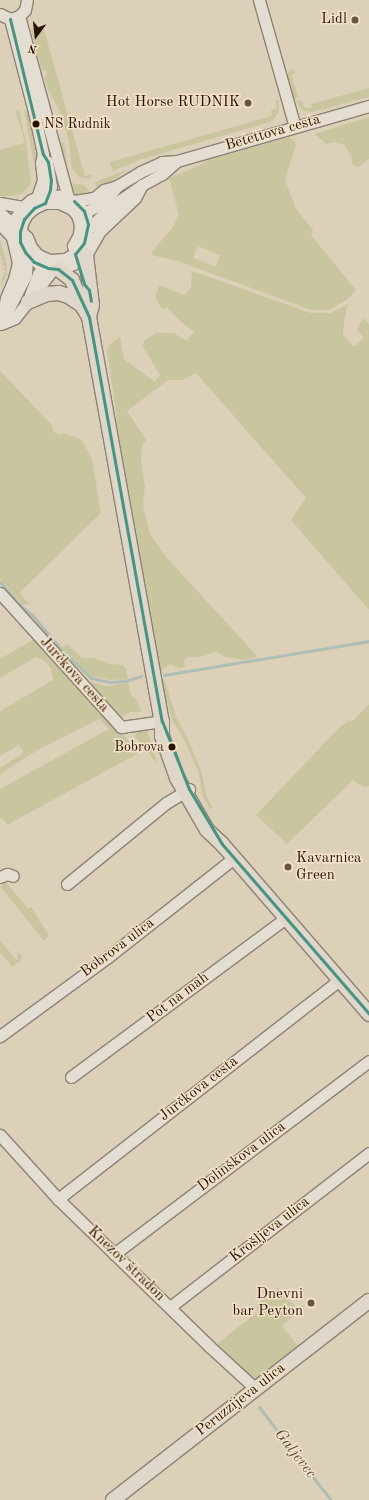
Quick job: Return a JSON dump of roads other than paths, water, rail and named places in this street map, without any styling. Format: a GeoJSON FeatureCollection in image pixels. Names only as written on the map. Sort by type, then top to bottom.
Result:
{"type":"FeatureCollection","features":[{"type":"Feature","properties":{"kind":"main road"},"geometry":{"type":"LineString","coordinates":[[80,257],[84,284],[89,290],[92,305],[85,311]]}},
{"type":"Feature","properties":{"kind":"main road"},"geometry":{"type":"LineString","coordinates":[[51,266],[72,280],[85,311],[162,721],[162,736],[187,790],[222,844],[369,1014]]}},
{"type":"Feature","properties":{"kind":"main road"},"geometry":{"type":"LineString","coordinates":[[28,302],[47,294],[59,293],[68,296],[85,311]]}},
{"type":"Feature","properties":{"kind":"main road","name":"Peruzzijeva ulica"},"geometry":{"type":"LineString","coordinates":[[113,1500],[369,1301]]}},
{"type":"Feature","properties":{"kind":"street"},"geometry":{"type":"LineString","coordinates":[[259,0],[295,127]]}},
{"type":"Feature","properties":{"kind":"street"},"geometry":{"type":"LineString","coordinates":[[10,16],[30,2]]}},
{"type":"Feature","properties":{"kind":"street"},"geometry":{"type":"LineString","coordinates":[[10,16],[43,154],[48,162],[51,180],[43,198],[27,214],[15,231]]}},
{"type":"Feature","properties":{"kind":"street"},"geometry":{"type":"LineString","coordinates":[[10,16],[75,205],[80,225],[79,234],[73,246],[80,257]]}},
{"type":"Feature","properties":{"kind":"street","name":"Betettova cesta"},"geometry":{"type":"LineString","coordinates":[[75,205],[88,200],[104,190],[117,186],[152,166],[177,161],[369,106]]}},
{"type":"Feature","properties":{"kind":"street","name":"Betettova cesta"},"geometry":{"type":"LineString","coordinates":[[88,229],[112,206],[142,185],[162,174],[177,161]]}},
{"type":"Feature","properties":{"kind":"street","name":"Betettova cesta"},"geometry":{"type":"LineString","coordinates":[[80,257],[100,231],[135,198],[142,185]]}},
{"type":"Feature","properties":{"kind":"street"},"geometry":{"type":"LineString","coordinates":[[43,198],[64,204],[75,205]]}},
{"type":"Feature","properties":{"kind":"street"},"geometry":{"type":"LineString","coordinates":[[0,203],[23,206],[43,198],[75,205],[87,219],[88,229],[80,257]]}},
{"type":"Feature","properties":{"kind":"street"},"geometry":{"type":"LineString","coordinates":[[0,325],[6,298],[17,271],[18,263],[15,231],[23,206]]}},
{"type":"Feature","properties":{"kind":"street"},"geometry":{"type":"LineString","coordinates":[[0,213],[15,231],[27,256],[28,268],[23,282],[0,325]]}},
{"type":"Feature","properties":{"kind":"street"},"geometry":{"type":"LineString","coordinates":[[0,224],[28,237],[31,247],[51,266]]}},
{"type":"Feature","properties":{"kind":"street"},"geometry":{"type":"LineString","coordinates":[[27,256],[34,262],[51,266],[80,257]]}},
{"type":"Feature","properties":{"kind":"street"},"geometry":{"type":"LineString","coordinates":[[0,325],[15,318],[28,302],[51,266]]}},
{"type":"Feature","properties":{"kind":"street","name":"Jurčkova cesta"},"geometry":{"type":"LineString","coordinates":[[0,593],[121,727],[162,721]]}},
{"type":"Feature","properties":{"kind":"street"},"geometry":{"type":"LineString","coordinates":[[67,884],[166,803],[187,790]]}},
{"type":"Feature","properties":{"kind":"street","name":"Bobrova ulica"},"geometry":{"type":"LineString","coordinates":[[0,1036],[108,956],[234,858]]}},
{"type":"Feature","properties":{"kind":"street"},"geometry":{"type":"LineString","coordinates":[[0,877],[7,874],[14,876]]}},
{"type":"Feature","properties":{"kind":"street","name":"Pot na mah"},"geometry":{"type":"LineString","coordinates":[[71,1077],[286,918]]}},
{"type":"Feature","properties":{"kind":"street","name":"Jurčkova cesta"},"geometry":{"type":"LineString","coordinates":[[58,1199],[339,980]]}},
{"type":"Feature","properties":{"kind":"street","name":"Dolinškova ulica"},"geometry":{"type":"LineString","coordinates":[[114,1254],[369,1061]]}},
{"type":"Feature","properties":{"kind":"street","name":"Knezov štradon"},"geometry":{"type":"LineString","coordinates":[[0,1135],[58,1199],[209,1346],[256,1389]]}},
{"type":"Feature","properties":{"kind":"street","name":"Krošljeva ulica"},"geometry":{"type":"LineString","coordinates":[[170,1307],[369,1153]]}},
{"type":"Feature","properties":{"kind":"waterway"},"geometry":{"type":"LineString","coordinates":[[0,582],[21,606],[32,615],[62,650],[91,678],[110,682],[125,681],[141,676]]}},
{"type":"Feature","properties":{"kind":"waterway"},"geometry":{"type":"LineString","coordinates":[[164,675],[369,641]]}},
{"type":"Feature","properties":{"kind":"waterway","name":"Galjevec"},"geometry":{"type":"LineString","coordinates":[[259,1407],[331,1500]]}},
{"type":"Feature","properties":{"kind":"place","name":"Lidl"},"geometry":{"type":"Point","coordinates":[355,20]}},
{"type":"Feature","properties":{"kind":"place","name":"Hot Horse RUDNIK"},"geometry":{"type":"Point","coordinates":[248,103]}},
{"type":"Feature","properties":{"kind":"place","name":"NS Rudnik"},"geometry":{"type":"Point","coordinates":[36,124]}},
{"type":"Feature","properties":{"kind":"place","name":"Bobrova"},"geometry":{"type":"Point","coordinates":[172,747]}},
{"type":"Feature","properties":{"kind":"place","name":"Kavarnica Green"},"geometry":{"type":"Point","coordinates":[288,867]}},
{"type":"Feature","properties":{"kind":"place","name":"Dnevni bar Peyton"},"geometry":{"type":"Point","coordinates":[311,1303]}}]}
